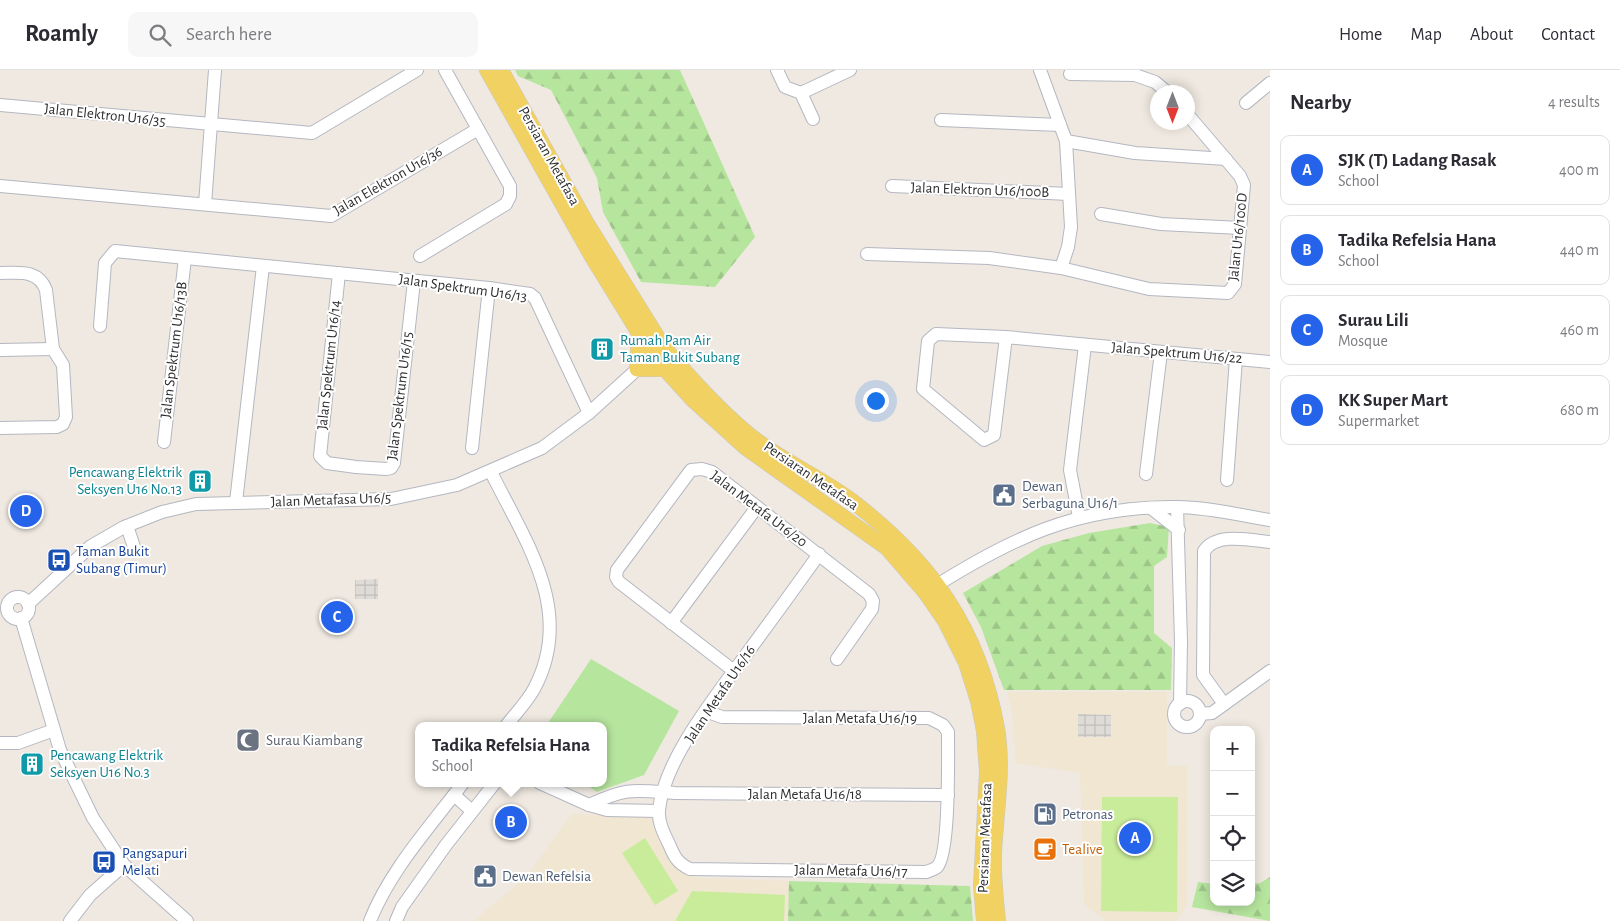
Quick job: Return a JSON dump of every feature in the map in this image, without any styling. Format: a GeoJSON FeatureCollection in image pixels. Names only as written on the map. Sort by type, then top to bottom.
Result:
{"type":"FeatureCollection","features":[{"type":"Feature","properties":{"kind":"main road","name":"Persiaran Metafasa"},"geometry":{"type":"LineString","coordinates":[[487,70],[591,255],[653,356],[693,400],[746,448],[886,548],[925,592],[945,621],[966,663],[978,701],[984,731],[987,772],[980,886],[984,921]]}},
{"type":"Feature","properties":{"kind":"main road","name":"Persiaran Metafasa"},"geometry":{"type":"LineString","coordinates":[[501,70],[586,222],[663,346],[694,383],[748,434],[852,501],[897,540],[938,584],[956,612],[978,660],[997,730],[999,763],[994,854],[998,921]]}},
{"type":"Feature","properties":{"kind":"main road"},"geometry":{"type":"LineString","coordinates":[[653,356],[657,342],[654,331]]}},
{"type":"Feature","properties":{"kind":"main road"},"geometry":{"type":"LineString","coordinates":[[639,334],[637,369],[665,369]]}},
{"type":"Feature","properties":{"kind":"street"},"geometry":{"type":"LineString","coordinates":[[0,186],[205,204],[215,70]]}},
{"type":"Feature","properties":{"kind":"street"},"geometry":{"type":"LineString","coordinates":[[211,126],[312,133],[417,70]]}},
{"type":"Feature","properties":{"kind":"street"},"geometry":{"type":"LineString","coordinates":[[420,256],[506,204],[510,196],[510,186],[445,70]]}},
{"type":"Feature","properties":{"kind":"street"},"geometry":{"type":"LineString","coordinates":[[777,70],[784,87],[801,93],[850,70]]}},
{"type":"Feature","properties":{"kind":"street"},"geometry":{"type":"LineString","coordinates":[[867,254],[989,258],[1061,268],[1072,227],[1066,141],[1040,70]]}},
{"type":"Feature","properties":{"kind":"street"},"geometry":{"type":"LineString","coordinates":[[1070,74],[1135,75],[1159,85]]}},
{"type":"Feature","properties":{"kind":"street"},"geometry":{"type":"LineString","coordinates":[[1246,103],[1270,83]]}},
{"type":"Feature","properties":{"kind":"street"},"geometry":{"type":"LineString","coordinates":[[801,93],[813,119]]}},
{"type":"Feature","properties":{"kind":"street","name":"Jalan Elektron U16/35"},"geometry":{"type":"LineString","coordinates":[[0,105],[211,126]]}},
{"type":"Feature","properties":{"kind":"street"},"geometry":{"type":"LineString","coordinates":[[941,120],[1060,125]]}},
{"type":"Feature","properties":{"kind":"street","name":"Jalan U16/100D"},"geometry":{"type":"LineString","coordinates":[[1061,268],[1149,290],[1224,293],[1232,290],[1235,284],[1244,185],[1240,176],[1195,123]]}},
{"type":"Feature","properties":{"kind":"street","name":"Jalan Elektron U16/36"},"geometry":{"type":"LineString","coordinates":[[205,204],[331,216],[478,129]]}},
{"type":"Feature","properties":{"kind":"street"},"geometry":{"type":"LineString","coordinates":[[1066,141],[1135,153],[1226,159]]}},
{"type":"Feature","properties":{"kind":"street","name":"Jalan Elektron U16/100B"},"geometry":{"type":"LineString","coordinates":[[892,186],[1069,194]]}},
{"type":"Feature","properties":{"kind":"street"},"geometry":{"type":"LineString","coordinates":[[1102,214],[1161,224],[1240,228]]}},
{"type":"Feature","properties":{"kind":"street","name":"Jalan Spektrum U16/13"},"geometry":{"type":"LineString","coordinates":[[100,326],[105,263],[114,251],[414,280],[530,294],[535,298],[589,413]]}},
{"type":"Feature","properties":{"kind":"street","name":"Jalan Spektrum U16/13B"},"geometry":{"type":"LineString","coordinates":[[164,442],[185,258]]}},
{"type":"Feature","properties":{"kind":"street"},"geometry":{"type":"LineString","coordinates":[[236,502],[263,266]]}},
{"type":"Feature","properties":{"kind":"street"},"geometry":{"type":"LineString","coordinates":[[0,273],[29,273],[43,281],[46,290],[53,348],[63,365],[66,417],[63,424],[57,427],[0,428]]}},
{"type":"Feature","properties":{"kind":"street","name":"Jalan Spektrum U16/14"},"geometry":{"type":"LineString","coordinates":[[320,456],[339,273]]}},
{"type":"Feature","properties":{"kind":"street","name":"Jalan Spektrum U16/15"},"geometry":{"type":"LineString","coordinates":[[320,456],[327,463],[356,467],[386,469],[394,463],[414,280]]}},
{"type":"Feature","properties":{"kind":"street"},"geometry":{"type":"LineString","coordinates":[[472,448],[489,288]]}},
{"type":"Feature","properties":{"kind":"street","name":"Jalan Spektrum U16/22"},"geometry":{"type":"LineString","coordinates":[[1006,337],[994,435],[984,440],[924,389],[928,341],[936,334],[1006,337],[1270,362]]}},
{"type":"Feature","properties":{"kind":"street"},"geometry":{"type":"LineString","coordinates":[[1079,517],[1070,470],[1085,345]]}},
{"type":"Feature","properties":{"kind":"street"},"geometry":{"type":"LineString","coordinates":[[0,350],[53,348]]}},
{"type":"Feature","properties":{"kind":"street"},"geometry":{"type":"LineString","coordinates":[[1146,474],[1160,352]]}},
{"type":"Feature","properties":{"kind":"street","name":"Jalan Metafasa U16/5"},"geometry":{"type":"LineString","coordinates":[[28,604],[91,546],[127,526],[162,512],[187,506],[236,502],[391,499],[457,485],[490,472],[542,448],[589,413],[653,356]]}},
{"type":"Feature","properties":{"kind":"street"},"geometry":{"type":"LineString","coordinates":[[1227,480],[1236,359]]}},
{"type":"Feature","properties":{"kind":"street","name":"Jalan Metafa U16/20"},"geometry":{"type":"LineString","coordinates":[[734,671],[619,582],[616,570],[691,470],[702,469],[712,472],[820,554],[869,594],[873,601],[872,609],[836,659]]}},
{"type":"Feature","properties":{"kind":"street"},"geometry":{"type":"LineString","coordinates":[[490,472],[545,586],[550,617],[549,643],[543,667],[533,690],[509,722]]}},
{"type":"Feature","properties":{"kind":"street"},"geometry":{"type":"LineString","coordinates":[[925,592],[1014,541],[1079,517],[1113,510],[1177,506],[1270,520]]}},
{"type":"Feature","properties":{"kind":"street"},"geometry":{"type":"LineString","coordinates":[[1177,506],[1179,532],[1180,704]]}},
{"type":"Feature","properties":{"kind":"street"},"geometry":{"type":"LineString","coordinates":[[672,623],[757,507]]}},
{"type":"Feature","properties":{"kind":"street"},"geometry":{"type":"LineString","coordinates":[[1151,508],[1179,532]]}},
{"type":"Feature","properties":{"kind":"street"},"geometry":{"type":"LineString","coordinates":[[1179,532],[1187,521],[1203,509]]}},
{"type":"Feature","properties":{"kind":"street"},"geometry":{"type":"LineString","coordinates":[[127,526],[135,550]]}},
{"type":"Feature","properties":{"kind":"street"},"geometry":{"type":"LineString","coordinates":[[1224,704],[1202,675],[1204,551],[1212,542],[1221,540],[1270,542]]}},
{"type":"Feature","properties":{"kind":"street","name":"Jalan Metafa U16/16"},"geometry":{"type":"LineString","coordinates":[[690,868],[681,865],[674,857],[660,823],[659,811],[671,769],[705,710],[820,554]]}},
{"type":"Feature","properties":{"kind":"street"},"geometry":{"type":"LineString","coordinates":[[15,597],[23,598],[28,604],[28,613],[21,618],[13,617],[4,611],[8,602],[15,597]]}},
{"type":"Feature","properties":{"kind":"street"},"geometry":{"type":"LineString","coordinates":[[21,618],[60,750],[93,818],[124,865],[187,921]]}},
{"type":"Feature","properties":{"kind":"street"},"geometry":{"type":"LineString","coordinates":[[1200,714],[1212,713],[1270,671]]}},
{"type":"Feature","properties":{"kind":"street"},"geometry":{"type":"LineString","coordinates":[[1192,702],[1198,707],[1200,714],[1198,722],[1192,726],[1181,726],[1174,717],[1175,709],[1180,704],[1192,702]]}},
{"type":"Feature","properties":{"kind":"street","name":"Jalan Metafa U16/19"},"geometry":{"type":"LineString","coordinates":[[705,710],[722,716],[929,718],[943,725],[948,732],[948,795]]}},
{"type":"Feature","properties":{"kind":"street"},"geometry":{"type":"LineString","coordinates":[[0,743],[18,743],[54,730]]}},
{"type":"Feature","properties":{"kind":"street"},"geometry":{"type":"LineString","coordinates":[[372,921],[381,897],[396,872],[460,787]]}},
{"type":"Feature","properties":{"kind":"street"},"geometry":{"type":"LineString","coordinates":[[396,921],[402,907],[487,787]]}},
{"type":"Feature","properties":{"kind":"street"},"geometry":{"type":"LineString","coordinates":[[549,787],[589,805],[607,810],[659,811]]}},
{"type":"Feature","properties":{"kind":"street"},"geometry":{"type":"LineString","coordinates":[[634,789],[635,810]]}},
{"type":"Feature","properties":{"kind":"street","name":"Jalan Metafa U16/18"},"geometry":{"type":"LineString","coordinates":[[589,805],[612,794],[634,789],[664,792],[948,795]]}},
{"type":"Feature","properties":{"kind":"street"},"geometry":{"type":"LineString","coordinates":[[454,795],[472,811]]}},
{"type":"Feature","properties":{"kind":"street","name":"Jalan Metafa U16/17"},"geometry":{"type":"LineString","coordinates":[[690,868],[926,872],[937,867],[943,857],[948,795]]}},
{"type":"Feature","properties":{"kind":"street"},"geometry":{"type":"LineString","coordinates":[[427,830],[446,844]]}},
{"type":"Feature","properties":{"kind":"street"},"geometry":{"type":"LineString","coordinates":[[70,921],[90,895],[124,865]]}},
{"type":"Feature","properties":{"kind":"shaded area"},"geometry":{"type":"Polygon","coordinates":[[[378,579],[378,599],[355,599],[355,580],[378,579]]]}},
{"type":"Feature","properties":{"kind":"shaded area"},"geometry":{"type":"Polygon","coordinates":[[[1007,692],[1167,692],[1167,766],[1187,766],[1187,904],[1177,921],[1106,921],[1084,904],[1080,773],[1016,763],[1012,710],[1007,692]]]}},
{"type":"Feature","properties":{"kind":"shaded area"},"geometry":{"type":"Polygon","coordinates":[[[1078,714],[1111,715],[1111,737],[1078,737],[1078,714]]]}},
{"type":"Feature","properties":{"kind":"shaded area"},"geometry":{"type":"Polygon","coordinates":[[[572,814],[654,817],[669,860],[679,871],[697,878],[789,881],[788,921],[473,921],[525,878],[572,814]]]}},
{"type":"Feature","properties":{"kind":"green space"},"geometry":{"type":"Polygon","coordinates":[[[515,70],[680,70],[755,237],[715,287],[641,282],[603,212],[597,178],[551,90],[518,76],[515,70]]]}},
{"type":"Feature","properties":{"kind":"green space"},"geometry":{"type":"Polygon","coordinates":[[[1150,523],[1169,527],[1167,557],[1154,566],[1154,633],[1172,648],[1171,690],[1004,690],[981,627],[963,593],[1042,546],[1089,533],[1150,523]]]}},
{"type":"Feature","properties":{"kind":"green space"},"geometry":{"type":"Polygon","coordinates":[[[591,659],[679,711],[644,775],[597,792],[590,787],[607,787],[607,722],[549,722],[591,659]]]}},
{"type":"Feature","properties":{"kind":"green space"},"geometry":{"type":"Polygon","coordinates":[[[1102,797],[1178,797],[1177,912],[1101,911],[1102,797]]]}},
{"type":"Feature","properties":{"kind":"green space"},"geometry":{"type":"Polygon","coordinates":[[[645,838],[678,891],[655,905],[622,853],[645,838]]]}},
{"type":"Feature","properties":{"kind":"green space"},"geometry":{"type":"Polygon","coordinates":[[[1270,877],[1270,921],[1192,907],[1198,882],[1210,884],[1210,906],[1255,906],[1255,884],[1270,877]]]}},
{"type":"Feature","properties":{"kind":"green space"},"geometry":{"type":"Polygon","coordinates":[[[789,881],[970,886],[973,921],[788,921],[789,881]]]}},
{"type":"Feature","properties":{"kind":"green space"},"geometry":{"type":"Polygon","coordinates":[[[692,891],[785,895],[784,921],[675,921],[692,891]]]}},
{"type":"Feature","properties":{"kind":"place","name":"Rumah Pam Air Taman Bukit Subang"},"geometry":{"type":"Point","coordinates":[602,349]}},
{"type":"Feature","properties":{"kind":"place","name":"Pencawang Elektrik Seksyen U16 No.13"},"geometry":{"type":"Point","coordinates":[200,481]}},
{"type":"Feature","properties":{"kind":"place","name":"Dewan Serbaguna U16/1"},"geometry":{"type":"Point","coordinates":[1004,495]}},
{"type":"Feature","properties":{"kind":"place","name":"KK Super Mart"},"geometry":{"type":"Point","coordinates":[26,511]}},
{"type":"Feature","properties":{"kind":"place","name":"Taman Bukit Subang (Timur)"},"geometry":{"type":"Point","coordinates":[59,560]}},
{"type":"Feature","properties":{"kind":"place","name":"Surau Lili"},"geometry":{"type":"Point","coordinates":[337,617]}},
{"type":"Feature","properties":{"kind":"place","name":"Surau Kiambang"},"geometry":{"type":"Point","coordinates":[248,740]}},
{"type":"Feature","properties":{"kind":"place","name":"Pencawang Elektrik Seksyen U16 No.3"},"geometry":{"type":"Point","coordinates":[32,764]}},
{"type":"Feature","properties":{"kind":"place","name":"Petronas"},"geometry":{"type":"Point","coordinates":[1045,814]}},
{"type":"Feature","properties":{"kind":"place","name":"Tadika Refelsia Hana"},"geometry":{"type":"Point","coordinates":[511,822]}},
{"type":"Feature","properties":{"kind":"place","name":"SJK (T) Ladang Rasak"},"geometry":{"type":"Point","coordinates":[1135,838]}},
{"type":"Feature","properties":{"kind":"place","name":"Tealive"},"geometry":{"type":"Point","coordinates":[1045,849]}},
{"type":"Feature","properties":{"kind":"place","name":"Pangsapuri Melati"},"geometry":{"type":"Point","coordinates":[104,862]}},
{"type":"Feature","properties":{"kind":"place","name":"Dewan Refelsia"},"geometry":{"type":"Point","coordinates":[485,876]}}]}
